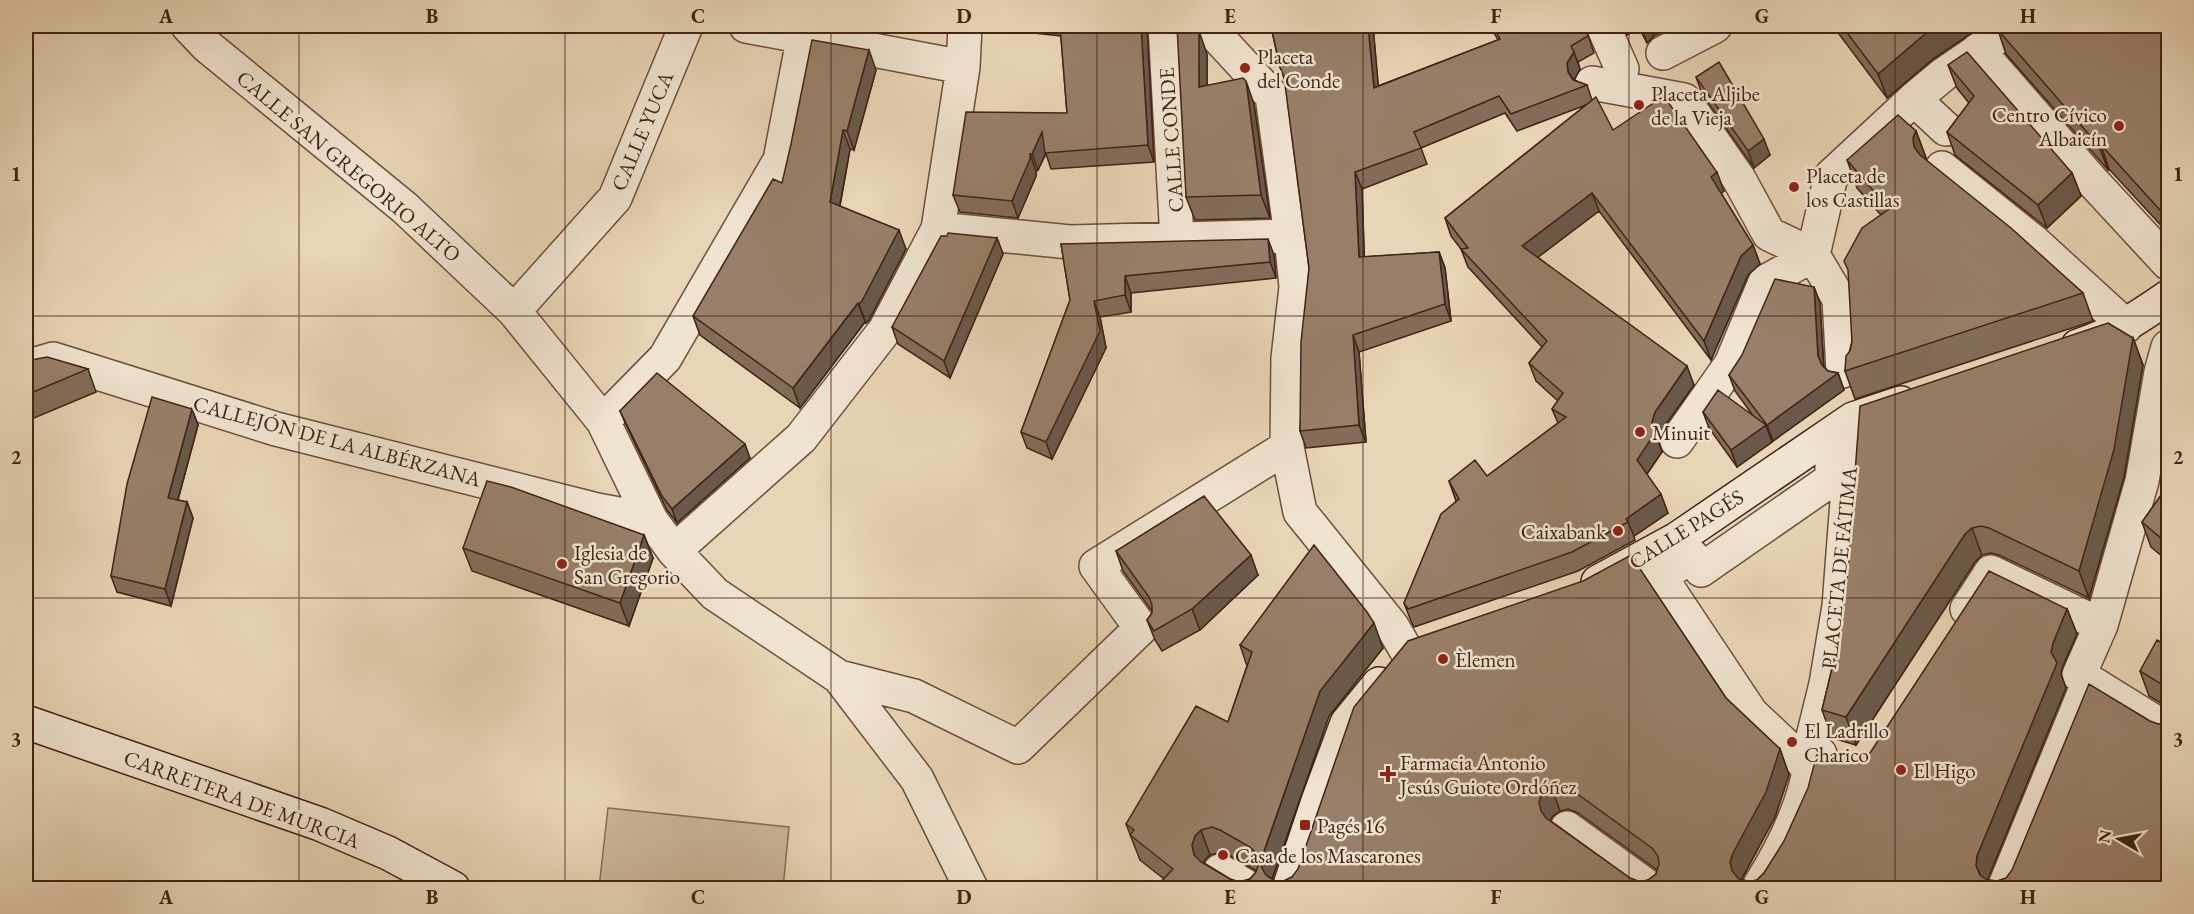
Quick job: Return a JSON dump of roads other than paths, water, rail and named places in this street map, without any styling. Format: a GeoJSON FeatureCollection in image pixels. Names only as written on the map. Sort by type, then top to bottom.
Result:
{"type":"FeatureCollection","features":[{"type":"Feature","properties":{"kind":"street","name":"CALLE SAN GREGORIO ALTO"},"geometry":{"type":"LineString","coordinates":[[188,26],[207,46],[405,208],[514,310],[603,421],[651,520],[674,551],[715,594],[839,677],[917,779],[972,888]]}},
{"type":"Feature","properties":{"kind":"street","name":"CALLE YUCA"},"geometry":{"type":"LineString","coordinates":[[514,310],[615,198],[686,26]]}},
{"type":"Feature","properties":{"kind":"street"},"geometry":{"type":"LineString","coordinates":[[746,26],[804,35],[963,67]]}},
{"type":"Feature","properties":{"kind":"street"},"geometry":{"type":"LineString","coordinates":[[674,551],[801,438],[885,330],[938,229],[963,67],[965,26]]}},
{"type":"Feature","properties":{"kind":"street"},"geometry":{"type":"LineString","coordinates":[[1201,26],[1213,32],[1272,96],[1296,287],[1288,358],[1287,447],[1300,512],[1392,626],[1418,646],[1347,723],[1289,888]]}},
{"type":"Feature","properties":{"kind":"street"},"geometry":{"type":"LineString","coordinates":[[1603,26],[1622,69]]}},
{"type":"Feature","properties":{"kind":"street"},"geometry":{"type":"LineString","coordinates":[[1663,53],[1715,26]]}},
{"type":"Feature","properties":{"kind":"street"},"geometry":{"type":"LineString","coordinates":[[1677,441],[1731,364],[1765,282],[1814,255],[1831,176],[1944,74],[2014,26]]}},
{"type":"Feature","properties":{"kind":"street","name":"CALLE CONDE"},"geometry":{"type":"LineString","coordinates":[[1164,33],[1177,239]]}},
{"type":"Feature","properties":{"kind":"street"},"geometry":{"type":"LineString","coordinates":[[603,421],[665,358],[780,159],[804,35]]}},
{"type":"Feature","properties":{"kind":"street"},"geometry":{"type":"LineString","coordinates":[[1978,50],[2094,183],[2169,263]]}},
{"type":"Feature","properties":{"kind":"street"},"geometry":{"type":"LineString","coordinates":[[1592,83],[1684,100],[1739,178],[1769,234],[1814,255],[1839,299],[1843,371]]}},
{"type":"Feature","properties":{"kind":"street"},"geometry":{"type":"LineString","coordinates":[[1914,99],[1946,129]]}},
{"type":"Feature","properties":{"kind":"street"},"geometry":{"type":"LineString","coordinates":[[1942,168],[2033,241],[2126,326]]}},
{"type":"Feature","properties":{"kind":"street"},"geometry":{"type":"LineString","coordinates":[[938,229],[1070,242],[1291,236]]}},
{"type":"Feature","properties":{"kind":"street"},"geometry":{"type":"LineString","coordinates":[[2047,356],[2104,337],[2126,326],[2169,297]]}},
{"type":"Feature","properties":{"kind":"street"},"geometry":{"type":"LineString","coordinates":[[2169,347],[2161,372],[2142,481],[2101,625],[2079,675],[2169,730]]}},
{"type":"Feature","properties":{"kind":"street","name":"CALLEJÓN DE LA ALBÉRZANA"},"geometry":{"type":"LineString","coordinates":[[26,367],[53,359],[276,429],[597,510],[651,520]]}},
{"type":"Feature","properties":{"kind":"street","name":"CALLE PAGÉS"},"geometry":{"type":"LineString","coordinates":[[1575,591],[1652,554],[1677,539],[1853,419],[1933,393]]}},
{"type":"Feature","properties":{"kind":"street","name":"PLACETA DE FÁTIMA"},"geometry":{"type":"LineString","coordinates":[[1852,436],[1839,606],[1811,754],[1805,764],[1751,713],[1661,578],[1691,555],[1701,570],[1832,479],[1832,455],[1852,436]]}},
{"type":"Feature","properties":{"kind":"street"},"geometry":{"type":"LineString","coordinates":[[839,677],[914,696],[1018,747],[1141,628],[1096,566],[1287,447]]}},
{"type":"Feature","properties":{"kind":"street"},"geometry":{"type":"LineString","coordinates":[[1953,631],[1991,572],[2101,625]]}},
{"type":"Feature","properties":{"kind":"street"},"geometry":{"type":"LineString","coordinates":[[2004,888],[2089,681]]}},
{"type":"Feature","properties":{"kind":"street","name":"CARRETERA DE MURCIA"},"geometry":{"type":"LineString","coordinates":[[26,722],[320,824],[388,853],[453,888]]}},
{"type":"Feature","properties":{"kind":"street"},"geometry":{"type":"LineString","coordinates":[[1758,888],[1770,870],[1794,818],[1810,773],[1811,754],[1821,754],[1853,764]]}},
{"type":"Feature","properties":{"kind":"street"},"geometry":{"type":"LineString","coordinates":[[1567,828],[1650,888]]}},
{"type":"Feature","properties":{"kind":"street"},"geometry":{"type":"LineString","coordinates":[[1220,871],[1249,888]]}},
{"type":"Feature","properties":{"kind":"place","name":"Placeta del Conde"},"geometry":{"type":"Point","coordinates":[1245,68]}},
{"type":"Feature","properties":{"kind":"place","name":"Placeta Aljibe de la Vieja"},"geometry":{"type":"Point","coordinates":[1639,105]}},
{"type":"Feature","properties":{"kind":"place","name":"Centro Cívico Albaicín"},"geometry":{"type":"Point","coordinates":[2119,126]}},
{"type":"Feature","properties":{"kind":"place","name":"Placeta de los Castillas"},"geometry":{"type":"Point","coordinates":[1794,187]}},
{"type":"Feature","properties":{"kind":"place","name":"Minuit"},"geometry":{"type":"Point","coordinates":[1640,432]}},
{"type":"Feature","properties":{"kind":"place","name":"Caixabank"},"geometry":{"type":"Point","coordinates":[1618,531]}},
{"type":"Feature","properties":{"kind":"place","name":"Iglesia de San Gregorio"},"geometry":{"type":"Point","coordinates":[562,564]}},
{"type":"Feature","properties":{"kind":"place","name":"Èlemen"},"geometry":{"type":"Point","coordinates":[1443,659]}},
{"type":"Feature","properties":{"kind":"place","name":"El Ladrillo Charico"},"geometry":{"type":"Point","coordinates":[1792,742]}},
{"type":"Feature","properties":{"kind":"place","name":"El Higo"},"geometry":{"type":"Point","coordinates":[1901,770]}},
{"type":"Feature","properties":{"kind":"place","name":"Farmacia Antonio Jesús Guiote Ordóñez"},"geometry":{"type":"Point","coordinates":[1388,774]}},
{"type":"Feature","properties":{"kind":"place","name":"Pagés 16"},"geometry":{"type":"Point","coordinates":[1305,825]}},
{"type":"Feature","properties":{"kind":"place","name":"Casa de los Mascarones"},"geometry":{"type":"Point","coordinates":[1223,855]}}]}
